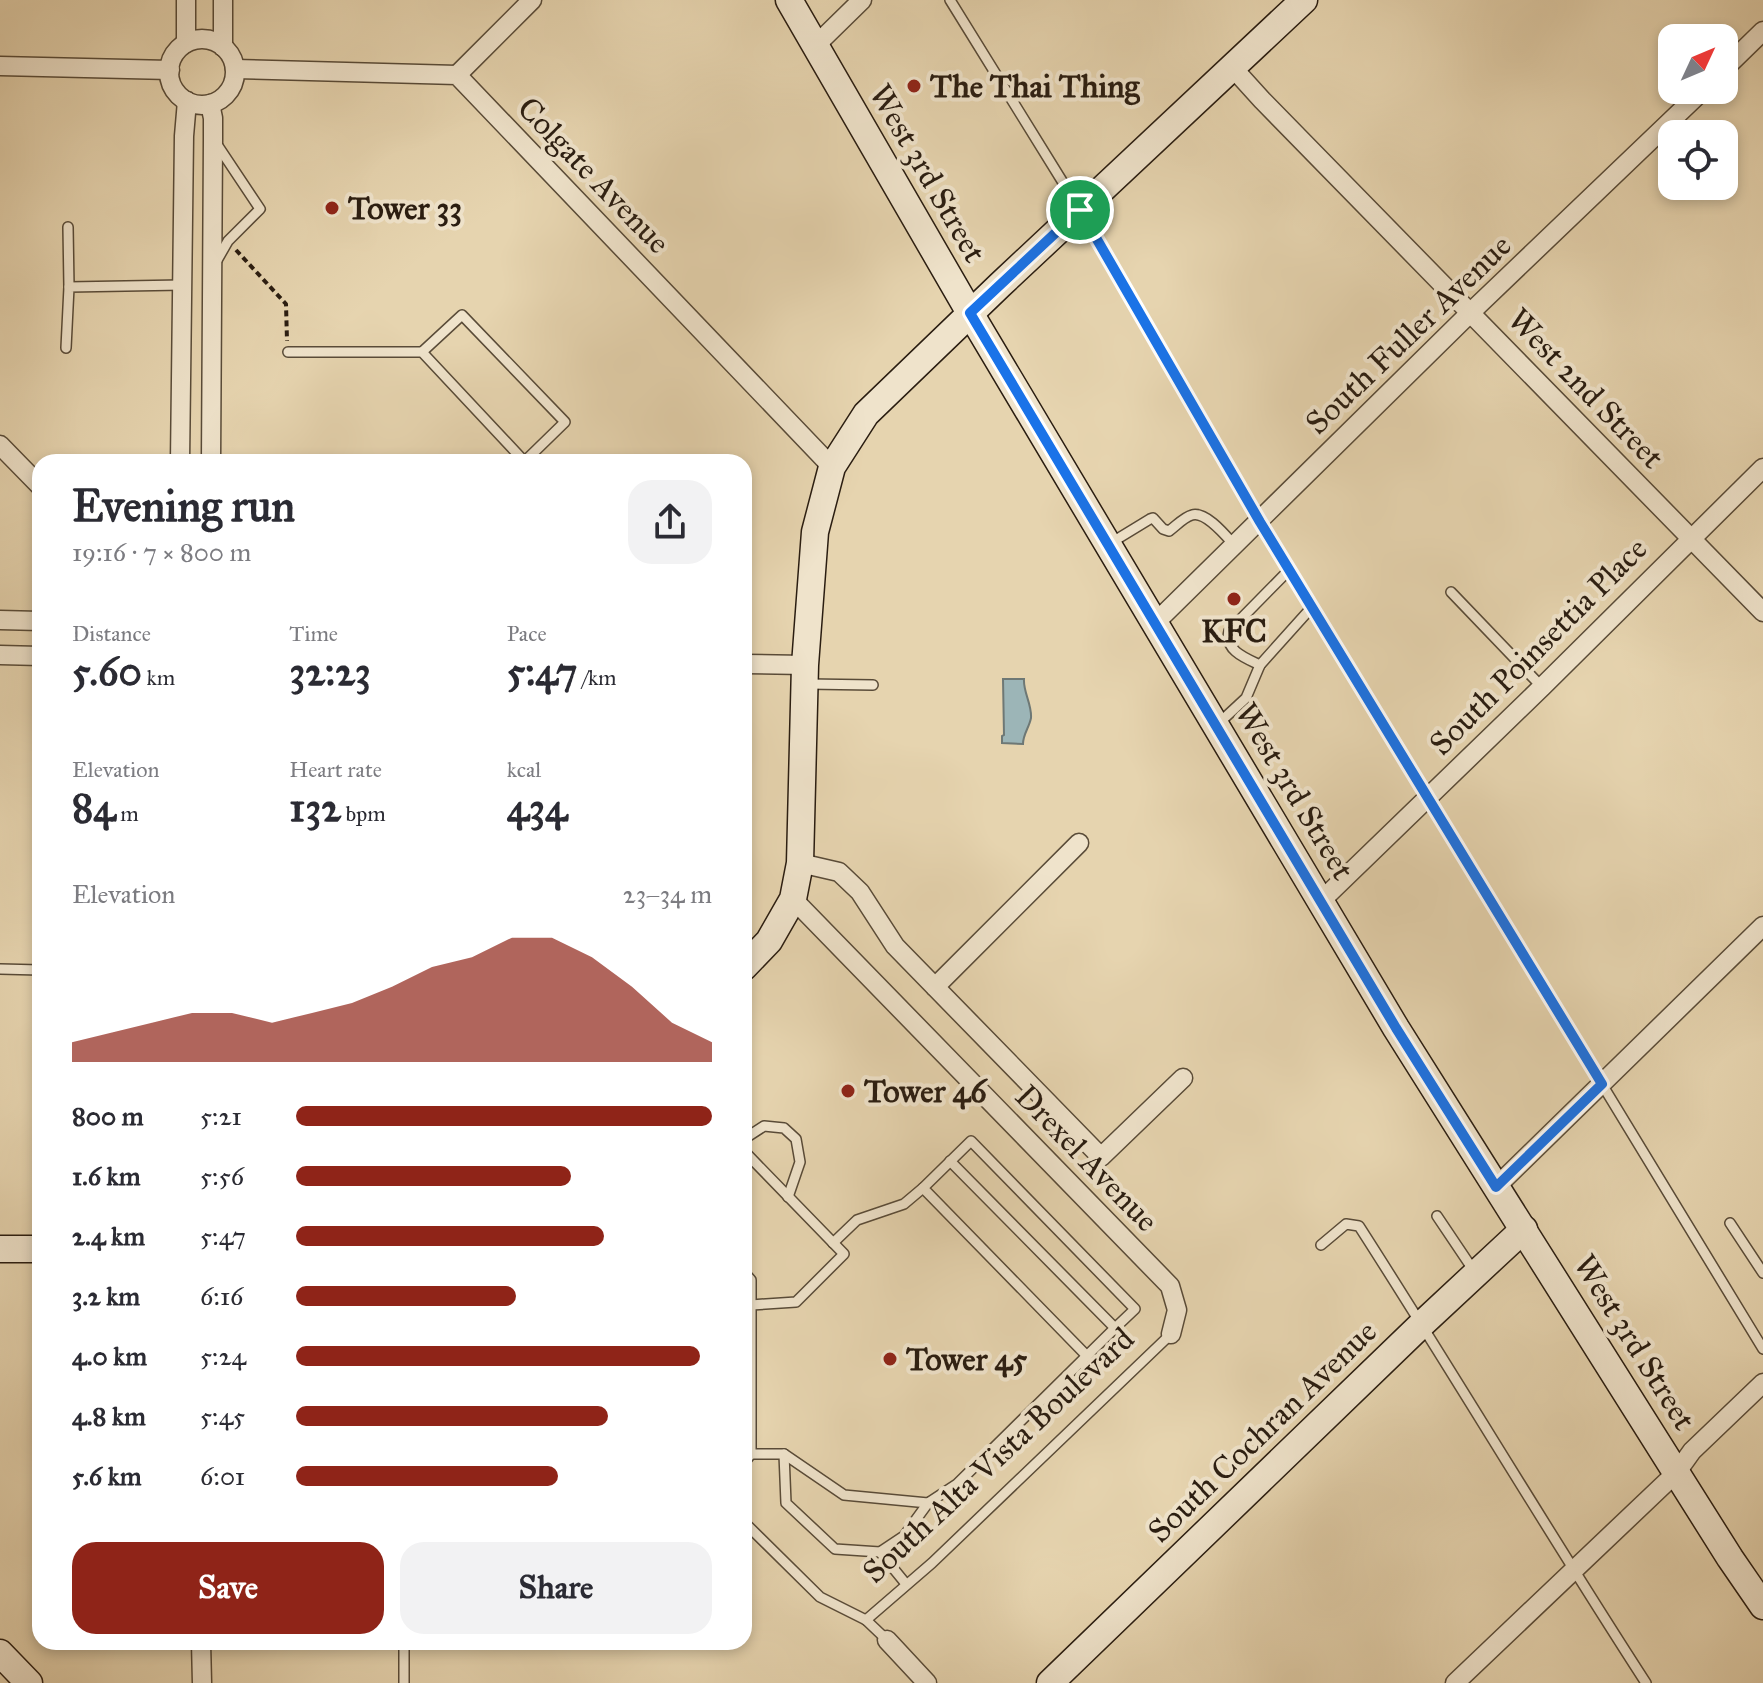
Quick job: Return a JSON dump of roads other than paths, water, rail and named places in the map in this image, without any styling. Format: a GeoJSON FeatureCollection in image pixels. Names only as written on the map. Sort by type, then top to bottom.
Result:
{"type":"FeatureCollection","features":[{"type":"Feature","properties":{"kind":"main road","name":"West 3rd Street"},"geometry":{"type":"LineString","coordinates":[[789,0],[970,313],[1396,1028],[1763,1606]]}},
{"type":"Feature","properties":{"kind":"main road"},"geometry":{"type":"LineString","coordinates":[[752,959],[769,941],[793,899],[800,863],[805,674],[815,532],[832,467],[866,414],[1304,0]]}},
{"type":"Feature","properties":{"kind":"main road","name":"South Cochran Avenue"},"geometry":{"type":"LineString","coordinates":[[1050,1683],[1524,1229]]}},
{"type":"Feature","properties":{"kind":"main road"},"geometry":{"type":"LineString","coordinates":[[0,1249],[32,1249]]}},
{"type":"Feature","properties":{"kind":"main road"},"geometry":{"type":"LineString","coordinates":[[0,1653],[29,1683]]}},
{"type":"Feature","properties":{"kind":"street"},"geometry":{"type":"LineString","coordinates":[[186,0],[186,43]]}},
{"type":"Feature","properties":{"kind":"street"},"geometry":{"type":"LineString","coordinates":[[223,0],[223,47]]}},
{"type":"Feature","properties":{"kind":"street"},"geometry":{"type":"LineString","coordinates":[[212,111],[187,101],[175,90],[170,77],[174,55],[186,43],[196,39],[207,39],[223,47],[242,69],[457,75],[532,0]]}},
{"type":"Feature","properties":{"kind":"street"},"geometry":{"type":"LineString","coordinates":[[815,46],[862,0]]}},
{"type":"Feature","properties":{"kind":"street"},"geometry":{"type":"LineString","coordinates":[[1738,55],[1763,31]]}},
{"type":"Feature","properties":{"kind":"street"},"geometry":{"type":"LineString","coordinates":[[0,66],[170,70]]}},
{"type":"Feature","properties":{"kind":"street","name":"West 2nd Street"},"geometry":{"type":"LineString","coordinates":[[1233,68],[1763,612]]}},
{"type":"Feature","properties":{"kind":"street"},"geometry":{"type":"LineString","coordinates":[[211,454],[212,111],[242,69]]}},
{"type":"Feature","properties":{"kind":"street","name":"Colgate Avenue"},"geometry":{"type":"LineString","coordinates":[[457,75],[832,467]]}},
{"type":"Feature","properties":{"kind":"street"},"geometry":{"type":"LineString","coordinates":[[180,454],[187,101]]}},
{"type":"Feature","properties":{"kind":"street","name":"South Fuller Avenue"},"geometry":{"type":"LineString","coordinates":[[1155,623],[1471,312],[1688,104]]}},
{"type":"Feature","properties":{"kind":"street"},"geometry":{"type":"LineString","coordinates":[[182,285],[213,277]]}},
{"type":"Feature","properties":{"kind":"street"},"geometry":{"type":"LineString","coordinates":[[0,445],[32,478]]}},
{"type":"Feature","properties":{"kind":"street","name":"South Poinsettia Place"},"geometry":{"type":"LineString","coordinates":[[1321,901],[1763,468]]}},
{"type":"Feature","properties":{"kind":"street"},"geometry":{"type":"LineString","coordinates":[[0,620],[32,621]]}},
{"type":"Feature","properties":{"kind":"street"},"geometry":{"type":"LineString","coordinates":[[0,655],[32,656]]}},
{"type":"Feature","properties":{"kind":"street"},"geometry":{"type":"LineString","coordinates":[[752,665],[805,674]]}},
{"type":"Feature","properties":{"kind":"street"},"geometry":{"type":"LineString","coordinates":[[935,987],[1079,843]]}},
{"type":"Feature","properties":{"kind":"street"},"geometry":{"type":"LineString","coordinates":[[800,863],[839,872],[860,892],[895,946],[1101,1157],[1183,1078]]}},
{"type":"Feature","properties":{"kind":"street","name":"Drexel Avenue"},"geometry":{"type":"LineString","coordinates":[[793,899],[1170,1286],[1177,1310],[1171,1334]]}},
{"type":"Feature","properties":{"kind":"street"},"geometry":{"type":"LineString","coordinates":[[1496,1187],[1763,926]]}},
{"type":"Feature","properties":{"kind":"street"},"geometry":{"type":"LineString","coordinates":[[1455,1683],[1677,1472],[1692,1451],[1763,1383]]}},
{"type":"Feature","properties":{"kind":"street"},"geometry":{"type":"LineString","coordinates":[[887,1640],[927,1683]]}},
{"type":"Feature","properties":{"kind":"street"},"geometry":{"type":"LineString","coordinates":[[201,1650],[202,1683]]}},
{"type":"Feature","properties":{"kind":"lane"},"geometry":{"type":"LineString","coordinates":[[950,0],[1080,210],[1260,522],[1763,1349]]}},
{"type":"Feature","properties":{"kind":"lane"},"geometry":{"type":"LineString","coordinates":[[213,140],[260,209],[228,241],[213,277]]}},
{"type":"Feature","properties":{"kind":"lane"},"geometry":{"type":"LineString","coordinates":[[66,348],[68,227]]}},
{"type":"Feature","properties":{"kind":"lane"},"geometry":{"type":"LineString","coordinates":[[69,287],[182,285]]}},
{"type":"Feature","properties":{"kind":"lane"},"geometry":{"type":"LineString","coordinates":[[288,352],[422,352],[462,315],[565,422],[533,454]]}},
{"type":"Feature","properties":{"kind":"lane"},"geometry":{"type":"LineString","coordinates":[[422,352],[518,454]]}},
{"type":"Feature","properties":{"kind":"lane"},"geometry":{"type":"LineString","coordinates":[[1109,544],[1150,519],[1153,518],[1169,531],[1190,515],[1198,514],[1206,517],[1235,546]]}},
{"type":"Feature","properties":{"kind":"lane"},"geometry":{"type":"LineString","coordinates":[[1260,665],[1235,652],[1227,636],[1289,570]]}},
{"type":"Feature","properties":{"kind":"lane"},"geometry":{"type":"LineString","coordinates":[[1451,592],[1542,687]]}},
{"type":"Feature","properties":{"kind":"lane"},"geometry":{"type":"LineString","coordinates":[[1216,726],[1246,698],[1260,665],[1312,607]]}},
{"type":"Feature","properties":{"kind":"lane"},"geometry":{"type":"LineString","coordinates":[[805,674],[873,685]]}},
{"type":"Feature","properties":{"kind":"lane"},"geometry":{"type":"LineString","coordinates":[[0,969],[32,970]]}},
{"type":"Feature","properties":{"kind":"lane"},"geometry":{"type":"LineString","coordinates":[[752,1134],[764,1126],[784,1128],[796,1139],[800,1162],[788,1197]]}},
{"type":"Feature","properties":{"kind":"lane"},"geometry":{"type":"LineString","coordinates":[[784,1454],[786,1503],[835,1549],[880,1552],[904,1536],[928,1503],[957,1484],[1135,1309],[971,1141],[904,1204],[857,1220],[833,1243]]}},
{"type":"Feature","properties":{"kind":"lane"},"geometry":{"type":"LineString","coordinates":[[752,1159],[844,1254],[796,1302],[752,1305]]}},
{"type":"Feature","properties":{"kind":"lane"},"geometry":{"type":"LineString","coordinates":[[950,1161],[1115,1328]]}},
{"type":"Feature","properties":{"kind":"lane"},"geometry":{"type":"LineString","coordinates":[[923,1188],[1087,1356]]}},
{"type":"Feature","properties":{"kind":"lane"},"geometry":{"type":"LineString","coordinates":[[1437,1216],[1476,1273]]}},
{"type":"Feature","properties":{"kind":"lane"},"geometry":{"type":"LineString","coordinates":[[1730,1223],[1763,1273]]}},
{"type":"Feature","properties":{"kind":"lane"},"geometry":{"type":"LineString","coordinates":[[1321,1245],[1346,1224],[1359,1226],[1646,1683]]}},
{"type":"Feature","properties":{"kind":"lane","name":"South Alta Vista Boulevard"},"geometry":{"type":"LineString","coordinates":[[866,1620],[932,1563],[1171,1334]]}},
{"type":"Feature","properties":{"kind":"lane"},"geometry":{"type":"LineString","coordinates":[[752,1454],[784,1454],[844,1495],[928,1503]]}},
{"type":"Feature","properties":{"kind":"lane"},"geometry":{"type":"LineString","coordinates":[[752,1530],[820,1597],[866,1620],[887,1640]]}},
{"type":"Feature","properties":{"kind":"lane"},"geometry":{"type":"LineString","coordinates":[[880,1552],[906,1584]]}},
{"type":"Feature","properties":{"kind":"lane"},"geometry":{"type":"LineString","coordinates":[[404,1650],[404,1683]]}},
{"type":"Feature","properties":{"kind":"water"},"geometry":{"type":"Polygon","coordinates":[[[1003,679],[1024,679],[1031,718],[1023,744],[1002,743],[1003,679]]]}},
{"type":"Feature","properties":{"kind":"place","name":"The Thai Thing"},"geometry":{"type":"Point","coordinates":[914,86]}},
{"type":"Feature","properties":{"kind":"place","name":"Tower 33"},"geometry":{"type":"Point","coordinates":[332,208]}},
{"type":"Feature","properties":{"kind":"place","name":"KFC"},"geometry":{"type":"Point","coordinates":[1234,599]}},
{"type":"Feature","properties":{"kind":"place","name":"Tower 46"},"geometry":{"type":"Point","coordinates":[848,1091]}},
{"type":"Feature","properties":{"kind":"place","name":"Tower 45"},"geometry":{"type":"Point","coordinates":[890,1359]}}]}
